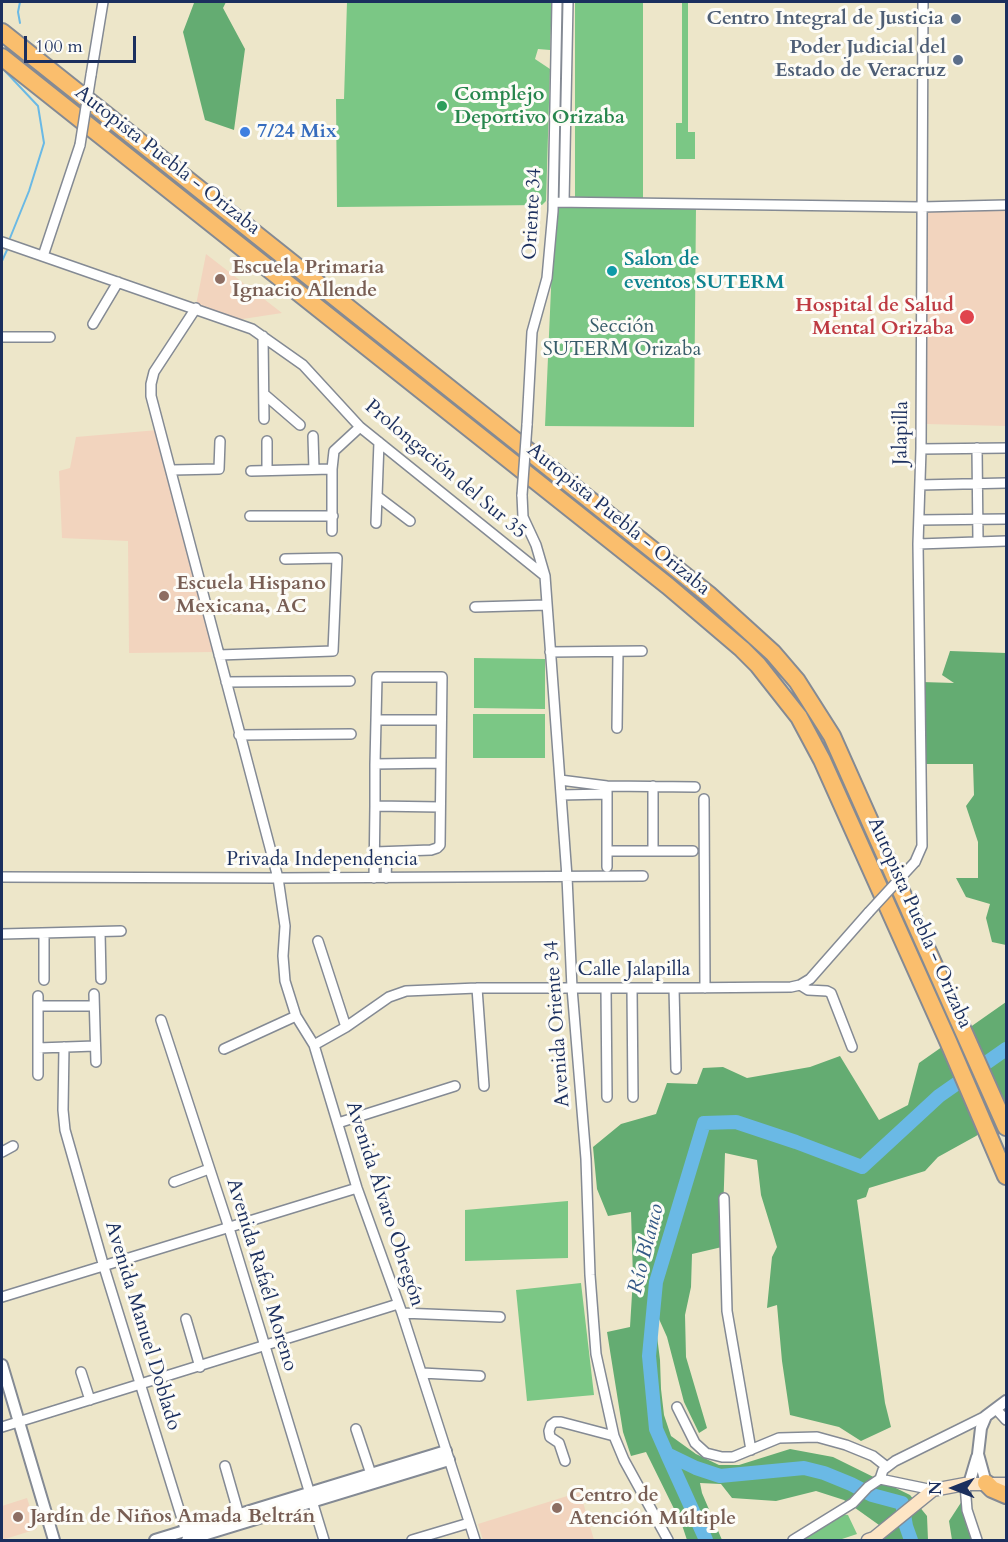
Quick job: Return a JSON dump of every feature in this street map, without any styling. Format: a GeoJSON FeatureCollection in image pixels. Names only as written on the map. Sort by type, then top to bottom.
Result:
{"type":"FeatureCollection","features":[{"type":"Feature","properties":{"kind":"highway","name":"Autopista Puebla - Orizaba"},"geometry":{"type":"LineString","coordinates":[[2,32],[708,594],[773,653],[797,681],[832,736],[1006,1127]]}},
{"type":"Feature","properties":{"kind":"highway","name":"Autopista Puebla - Orizaba"},"geometry":{"type":"LineString","coordinates":[[2,57],[668,586],[758,665],[799,717],[822,760],[948,1041],[1004,1169],[1006,1180]]}},
{"type":"Feature","properties":{"kind":"highway"},"geometry":{"type":"LineString","coordinates":[[973,1484],[1006,1495]]}},
{"type":"Feature","properties":{"kind":"main road"},"geometry":{"type":"LineString","coordinates":[[871,1539],[933,1490],[973,1484],[1006,1484]]}},
{"type":"Feature","properties":{"kind":"street"},"geometry":{"type":"LineString","coordinates":[[43,256],[80,146],[103,2]]}},
{"type":"Feature","properties":{"kind":"street","name":"Oriente 34"},"geometry":{"type":"LineString","coordinates":[[522,495],[532,332],[547,278],[553,202],[557,2]]}},
{"type":"Feature","properties":{"kind":"street"},"geometry":{"type":"LineString","coordinates":[[564,202],[568,2]]}},
{"type":"Feature","properties":{"kind":"street","name":"Jalapilla"},"geometry":{"type":"LineString","coordinates":[[800,985],[810,979],[915,862],[922,846],[918,544],[921,449],[923,2]]}},
{"type":"Feature","properties":{"kind":"street"},"geometry":{"type":"LineString","coordinates":[[555,83],[566,83]]}},
{"type":"Feature","properties":{"kind":"street"},"geometry":{"type":"LineString","coordinates":[[554,104],[566,104]]}},
{"type":"Feature","properties":{"kind":"street"},"geometry":{"type":"LineString","coordinates":[[554,157],[565,157]]}},
{"type":"Feature","properties":{"kind":"street"},"geometry":{"type":"LineString","coordinates":[[553,202],[921,207],[1006,205]]}},
{"type":"Feature","properties":{"kind":"street","name":"Prolongación del Sur 35"},"geometry":{"type":"LineString","coordinates":[[2,242],[252,329],[303,364],[360,427],[545,576]]}},
{"type":"Feature","properties":{"kind":"street"},"geometry":{"type":"LineString","coordinates":[[93,324],[118,282]]}},
{"type":"Feature","properties":{"kind":"street","name":"Avenida Álvaro Obregón"},"geometry":{"type":"LineString","coordinates":[[196,308],[154,372],[151,396],[278,878],[285,926],[283,971],[296,1016],[314,1045],[357,1188],[422,1373],[475,1540]]}},
{"type":"Feature","properties":{"kind":"street"},"geometry":{"type":"LineString","coordinates":[[263,336],[264,419]]}},
{"type":"Feature","properties":{"kind":"street"},"geometry":{"type":"LineString","coordinates":[[2,337],[50,337]]}},
{"type":"Feature","properties":{"kind":"street"},"geometry":{"type":"LineString","coordinates":[[264,394],[300,425]]}},
{"type":"Feature","properties":{"kind":"street"},"geometry":{"type":"LineString","coordinates":[[332,531],[334,451],[360,427]]}},
{"type":"Feature","properties":{"kind":"street"},"geometry":{"type":"LineString","coordinates":[[313,436],[314,469]]}},
{"type":"Feature","properties":{"kind":"street"},"geometry":{"type":"LineString","coordinates":[[172,470],[219,468],[220,441]]}},
{"type":"Feature","properties":{"kind":"street"},"geometry":{"type":"LineString","coordinates":[[267,441],[267,470]]}},
{"type":"Feature","properties":{"kind":"street"},"geometry":{"type":"LineString","coordinates":[[376,523],[379,442]]}},
{"type":"Feature","properties":{"kind":"street"},"geometry":{"type":"LineString","coordinates":[[977,448],[978,541]]}},
{"type":"Feature","properties":{"kind":"street"},"geometry":{"type":"LineString","coordinates":[[921,449],[1006,448]]}},
{"type":"Feature","properties":{"kind":"street"},"geometry":{"type":"LineString","coordinates":[[251,471],[332,469]]}},
{"type":"Feature","properties":{"kind":"street"},"geometry":{"type":"LineString","coordinates":[[920,484],[1006,483]]}},
{"type":"Feature","properties":{"kind":"street","name":"Avenida Oriente 34"},"geometry":{"type":"LineString","coordinates":[[522,495],[523,517],[536,545],[545,576],[567,877],[572,988],[586,1159],[594,1331],[602,1386],[614,1436],[624,1460],[668,1540]]}},
{"type":"Feature","properties":{"kind":"street"},"geometry":{"type":"LineString","coordinates":[[377,496],[410,521]]}},
{"type":"Feature","properties":{"kind":"street"},"geometry":{"type":"LineString","coordinates":[[250,516],[333,516]]}},
{"type":"Feature","properties":{"kind":"street"},"geometry":{"type":"LineString","coordinates":[[919,520],[1006,519]]}},
{"type":"Feature","properties":{"kind":"street"},"geometry":{"type":"LineString","coordinates":[[918,544],[1006,541]]}},
{"type":"Feature","properties":{"kind":"street"},"geometry":{"type":"LineString","coordinates":[[219,655],[333,651],[337,558],[285,559]]}},
{"type":"Feature","properties":{"kind":"street"},"geometry":{"type":"LineString","coordinates":[[475,607],[547,605]]}},
{"type":"Feature","properties":{"kind":"street"},"geometry":{"type":"LineString","coordinates":[[550,652],[642,651]]}},
{"type":"Feature","properties":{"kind":"street"},"geometry":{"type":"LineString","coordinates":[[617,728],[618,652]]}},
{"type":"Feature","properties":{"kind":"street"},"geometry":{"type":"LineString","coordinates":[[374,878],[377,677],[442,677],[440,845],[437,848],[375,852]]}},
{"type":"Feature","properties":{"kind":"street"},"geometry":{"type":"LineString","coordinates":[[226,682],[350,681]]}},
{"type":"Feature","properties":{"kind":"street"},"geometry":{"type":"LineString","coordinates":[[376,720],[441,720]]}},
{"type":"Feature","properties":{"kind":"street"},"geometry":{"type":"LineString","coordinates":[[239,735],[351,735]]}},
{"type":"Feature","properties":{"kind":"street"},"geometry":{"type":"LineString","coordinates":[[375,764],[441,763]]}},
{"type":"Feature","properties":{"kind":"street"},"geometry":{"type":"LineString","coordinates":[[560,780],[607,790]]}},
{"type":"Feature","properties":{"kind":"street"},"geometry":{"type":"LineString","coordinates":[[653,786],[653,851]]}},
{"type":"Feature","properties":{"kind":"street"},"geometry":{"type":"LineString","coordinates":[[561,795],[653,786],[695,787]]}},
{"type":"Feature","properties":{"kind":"street"},"geometry":{"type":"LineString","coordinates":[[607,790],[607,867]]}},
{"type":"Feature","properties":{"kind":"street"},"geometry":{"type":"LineString","coordinates":[[704,799],[705,988]]}},
{"type":"Feature","properties":{"kind":"street"},"geometry":{"type":"LineString","coordinates":[[375,806],[440,807]]}},
{"type":"Feature","properties":{"kind":"street"},"geometry":{"type":"LineString","coordinates":[[607,851],[693,851]]}},
{"type":"Feature","properties":{"kind":"street"},"geometry":{"type":"LineString","coordinates":[[386,878],[387,852]]}},
{"type":"Feature","properties":{"kind":"street","name":"Privada Independencia"},"geometry":{"type":"LineString","coordinates":[[2,877],[643,876]]}},
{"type":"Feature","properties":{"kind":"street"},"geometry":{"type":"LineString","coordinates":[[2,934],[122,931]]}},
{"type":"Feature","properties":{"kind":"street"},"geometry":{"type":"LineString","coordinates":[[100,932],[101,979]]}},
{"type":"Feature","properties":{"kind":"street"},"geometry":{"type":"LineString","coordinates":[[44,934],[44,980]]}},
{"type":"Feature","properties":{"kind":"street"},"geometry":{"type":"LineString","coordinates":[[318,942],[346,1027]]}},
{"type":"Feature","properties":{"kind":"street","name":"Calle Jalapilla"},"geometry":{"type":"LineString","coordinates":[[314,1045],[399,992],[477,988],[606,989],[791,987],[800,985],[808,990],[831,993],[852,1047]]}},
{"type":"Feature","properties":{"kind":"street"},"geometry":{"type":"LineString","coordinates":[[477,988],[484,1086]]}},
{"type":"Feature","properties":{"kind":"street"},"geometry":{"type":"LineString","coordinates":[[632,988],[633,1097]]}},
{"type":"Feature","properties":{"kind":"street"},"geometry":{"type":"LineString","coordinates":[[674,988],[676,1069]]}},
{"type":"Feature","properties":{"kind":"street"},"geometry":{"type":"LineString","coordinates":[[606,989],[607,1097]]}},
{"type":"Feature","properties":{"kind":"street"},"geometry":{"type":"LineString","coordinates":[[94,994],[96,1062]]}},
{"type":"Feature","properties":{"kind":"street"},"geometry":{"type":"LineString","coordinates":[[38,1075],[38,1001],[94,1006]]}},
{"type":"Feature","properties":{"kind":"street"},"geometry":{"type":"LineString","coordinates":[[224,1049],[296,1016]]}},
{"type":"Feature","properties":{"kind":"street","name":"Avenida Rafaél Moreno"},"geometry":{"type":"LineString","coordinates":[[161,1020],[229,1228],[324,1540]]}},
{"type":"Feature","properties":{"kind":"street"},"geometry":{"type":"LineString","coordinates":[[38,1048],[95,1046]]}},
{"type":"Feature","properties":{"kind":"street","name":"Avenida Manuel Doblado"},"geometry":{"type":"LineString","coordinates":[[64,1047],[64,1121],[104,1267],[187,1538]]}},
{"type":"Feature","properties":{"kind":"street"},"geometry":{"type":"LineString","coordinates":[[338,1123],[455,1086]]}},
{"type":"Feature","properties":{"kind":"street"},"geometry":{"type":"LineString","coordinates":[[2,1152],[13,1146]]}},
{"type":"Feature","properties":{"kind":"street"},"geometry":{"type":"LineString","coordinates":[[174,1182],[210,1169]]}},
{"type":"Feature","properties":{"kind":"street"},"geometry":{"type":"LineString","coordinates":[[2,1297],[357,1188]]}},
{"type":"Feature","properties":{"kind":"street"},"geometry":{"type":"LineString","coordinates":[[724,1198],[727,1311],[751,1450]]}},
{"type":"Feature","properties":{"kind":"street"},"geometry":{"type":"LineString","coordinates":[[11,1424],[264,1346],[400,1309],[500,1317]]}},
{"type":"Feature","properties":{"kind":"street"},"geometry":{"type":"LineString","coordinates":[[186,1319],[200,1367]]}},
{"type":"Feature","properties":{"kind":"street"},"geometry":{"type":"LineString","coordinates":[[2,1365],[11,1424],[54,1540]]}},
{"type":"Feature","properties":{"kind":"street"},"geometry":{"type":"LineString","coordinates":[[81,1372],[90,1400]]}},
{"type":"Feature","properties":{"kind":"street"},"geometry":{"type":"LineString","coordinates":[[422,1373],[480,1376]]}},
{"type":"Feature","properties":{"kind":"street"},"geometry":{"type":"LineString","coordinates":[[2,1390],[46,1540]]}},
{"type":"Feature","properties":{"kind":"street"},"geometry":{"type":"LineString","coordinates":[[793,1540],[854,1503],[895,1461],[986,1416],[1006,1401]]}},
{"type":"Feature","properties":{"kind":"street"},"geometry":{"type":"LineString","coordinates":[[677,1407],[695,1443],[706,1453],[733,1457],[779,1438],[817,1437],[873,1456],[887,1467]]}},
{"type":"Feature","properties":{"kind":"street"},"geometry":{"type":"LineString","coordinates":[[996,1409],[1006,1420]]}},
{"type":"Feature","properties":{"kind":"street"},"geometry":{"type":"LineString","coordinates":[[977,1540],[967,1510],[978,1454],[978,1441],[986,1416]]}},
{"type":"Feature","properties":{"kind":"street"},"geometry":{"type":"LineString","coordinates":[[565,1461],[559,1443],[550,1437],[551,1425],[555,1422],[614,1436]]}},
{"type":"Feature","properties":{"kind":"street"},"geometry":{"type":"LineString","coordinates":[[356,1429],[371,1474]]}},
{"type":"Feature","properties":{"kind":"street"},"geometry":{"type":"LineString","coordinates":[[973,1484],[978,1454]]}},
{"type":"Feature","properties":{"kind":"street"},"geometry":{"type":"LineString","coordinates":[[155,1540],[187,1538],[447,1455]]}},
{"type":"Feature","properties":{"kind":"street"},"geometry":{"type":"LineString","coordinates":[[187,1538],[239,1515],[311,1497],[371,1474],[447,1455]]}},
{"type":"Feature","properties":{"kind":"street"},"geometry":{"type":"LineString","coordinates":[[225,1466],[239,1515]]}},
{"type":"Feature","properties":{"kind":"street"},"geometry":{"type":"LineString","coordinates":[[879,1479],[933,1490]]}},
{"type":"Feature","properties":{"kind":"street"},"geometry":{"type":"LineString","coordinates":[[412,1540],[469,1523]]}},
{"type":"Feature","properties":{"kind":"shaded area","name":"Hospital de Salud Mental Orizaba"},"geometry":{"type":"Polygon","coordinates":[[[1006,208],[1006,426],[926,424],[928,210],[1006,208]]]}},
{"type":"Feature","properties":{"kind":"shaded area","name":"Escuela Primaria Ignacio Allende"},"geometry":{"type":"Polygon","coordinates":[[[206,254],[282,313],[236,320],[196,305],[206,254]]]}},
{"type":"Feature","properties":{"kind":"shaded area","name":"Escuela Hispano Mexicana, AC"},"geometry":{"type":"Polygon","coordinates":[[[158,430],[214,652],[129,653],[128,541],[62,538],[59,471],[70,468],[76,437],[158,430]]]}},
{"type":"Feature","properties":{"kind":"shaded area","name":"Centro de Atención Múltiple"},"geometry":{"type":"Polygon","coordinates":[[[580,1492],[594,1540],[483,1540],[478,1524],[580,1492]]]}},
{"type":"Feature","properties":{"kind":"shaded area","name":"Jardín de Niños Amada Beltrán"},"geometry":{"type":"Polygon","coordinates":[[[27,1498],[37,1529],[2,1540],[2,1506],[27,1498]]]}},
{"type":"Feature","properties":{"kind":"green space"},"geometry":{"type":"Polygon","coordinates":[[[192,2],[226,2],[223,8],[245,49],[234,130],[205,120],[183,32],[194,3],[192,2]]]}},
{"type":"Feature","properties":{"kind":"green space","name":"Complejo Deportivo Orizaba"},"geometry":{"type":"Polygon","coordinates":[[[347,2],[552,2],[550,50],[538,49],[535,59],[550,69],[546,201],[542,205],[337,207],[336,99],[344,99],[347,2]]]}},
{"type":"Feature","properties":{"kind":"green space"},"geometry":{"type":"Polygon","coordinates":[[[575,2],[643,2],[643,201],[575,201],[575,2]]]}},
{"type":"Feature","properties":{"kind":"green space"},"geometry":{"type":"Polygon","coordinates":[[[682,2],[688,2],[688,132],[695,132],[695,159],[676,159],[676,123],[682,123],[682,2]]]}},
{"type":"Feature","properties":{"kind":"green space","name":"Sección SUTERM Orizaba"},"geometry":{"type":"Polygon","coordinates":[[[558,205],[696,206],[694,427],[545,426],[553,243],[558,205]]]}},
{"type":"Feature","properties":{"kind":"green space"},"geometry":{"type":"Polygon","coordinates":[[[950,651],[1006,653],[1006,945],[992,942],[986,918],[990,904],[966,897],[956,878],[978,878],[978,842],[966,806],[974,795],[973,764],[922,764],[922,682],[954,683],[942,675],[950,651]]]}},
{"type":"Feature","properties":{"kind":"green space"},"geometry":{"type":"Polygon","coordinates":[[[474,658],[545,659],[545,709],[474,708],[474,658]]]}},
{"type":"Feature","properties":{"kind":"green space"},"geometry":{"type":"Polygon","coordinates":[[[473,714],[545,714],[545,758],[473,758],[473,714]]]}},
{"type":"Feature","properties":{"kind":"green space"},"geometry":{"type":"Polygon","coordinates":[[[1006,1002],[1006,1115],[976,1136],[938,1157],[925,1171],[869,1188],[866,1197],[857,1200],[885,1403],[891,1427],[861,1441],[839,1427],[790,1415],[777,1305],[767,1308],[772,1257],[777,1247],[761,1195],[757,1160],[725,1153],[722,1247],[692,1254],[691,1287],[685,1315],[686,1357],[707,1428],[699,1433],[684,1402],[667,1337],[659,1319],[657,1336],[661,1389],[664,1415],[671,1436],[696,1454],[719,1465],[739,1465],[790,1449],[833,1457],[910,1495],[927,1516],[928,1540],[885,1540],[879,1525],[844,1500],[816,1491],[776,1501],[732,1498],[721,1484],[700,1483],[722,1540],[687,1540],[682,1525],[646,1452],[631,1456],[623,1432],[607,1332],[630,1327],[633,1278],[631,1212],[608,1216],[597,1189],[593,1147],[621,1124],[656,1114],[667,1083],[697,1084],[703,1068],[723,1067],[747,1078],[810,1067],[840,1056],[879,1120],[908,1105],[919,1063],[1006,1002]]]}},
{"type":"Feature","properties":{"kind":"green space"},"geometry":{"type":"Polygon","coordinates":[[[568,1201],[568,1258],[465,1261],[465,1210],[568,1201]]]}},
{"type":"Feature","properties":{"kind":"green space"},"geometry":{"type":"Polygon","coordinates":[[[581,1283],[594,1395],[527,1401],[516,1290],[581,1283]]]}},
{"type":"Feature","properties":{"kind":"green space"},"geometry":{"type":"Polygon","coordinates":[[[962,1501],[967,1528],[973,1540],[952,1540],[949,1521],[962,1501]]]}},
{"type":"Feature","properties":{"kind":"green space"},"geometry":{"type":"Polygon","coordinates":[[[841,1514],[848,1515],[857,1534],[839,1540],[797,1540],[841,1514]]]}},
{"type":"Feature","properties":{"kind":"waterway"},"geometry":{"type":"LineString","coordinates":[[20,2],[18,12],[20,23]]}},
{"type":"Feature","properties":{"kind":"waterway"},"geometry":{"type":"LineString","coordinates":[[5,71],[38,106],[44,143],[29,191],[10,238]]}},
{"type":"Feature","properties":{"kind":"waterway"},"geometry":{"type":"LineString","coordinates":[[2,261],[7,250]]}},
{"type":"Feature","properties":{"kind":"waterway","name":"Río Blanco"},"geometry":{"type":"LineString","coordinates":[[911,1540],[902,1503],[872,1495],[824,1473],[804,1468],[720,1476],[696,1468],[667,1454],[656,1429],[649,1356],[656,1282],[704,1123],[736,1122],[862,1167],[939,1096],[1006,1049]]}},
{"type":"Feature","properties":{"kind":"waterway"},"geometry":{"type":"LineString","coordinates":[[667,1454],[706,1540]]}},
{"type":"Feature","properties":{"kind":"place","name":"Centro Integral de Justicia"},"geometry":{"type":"Point","coordinates":[956,19]}},
{"type":"Feature","properties":{"kind":"place","name":"Poder Judicial del Estado de Veracruz"},"geometry":{"type":"Point","coordinates":[958,60]}},
{"type":"Feature","properties":{"kind":"place","name":"Complejo Deportivo Orizaba"},"geometry":{"type":"Point","coordinates":[442,106]}},
{"type":"Feature","properties":{"kind":"place","name":"7/24 Mix"},"geometry":{"type":"Point","coordinates":[245,132]}},
{"type":"Feature","properties":{"kind":"place","name":"Salon de eventos SUTERM"},"geometry":{"type":"Point","coordinates":[612,271]}},
{"type":"Feature","properties":{"kind":"place","name":"Escuela Primaria Ignacio Allende"},"geometry":{"type":"Point","coordinates":[220,279]}},
{"type":"Feature","properties":{"kind":"place","name":"Hospital de Salud Mental Orizaba"},"geometry":{"type":"Point","coordinates":[967,317]}},
{"type":"Feature","properties":{"kind":"place","name":"Escuela Hispano Mexicana, AC"},"geometry":{"type":"Point","coordinates":[164,596]}},
{"type":"Feature","properties":{"kind":"place","name":"Centro de Atención Múltiple"},"geometry":{"type":"Point","coordinates":[557,1508]}},
{"type":"Feature","properties":{"kind":"place","name":"Jardín de Niños Amada Beltrán"},"geometry":{"type":"Point","coordinates":[18,1517]}}]}
